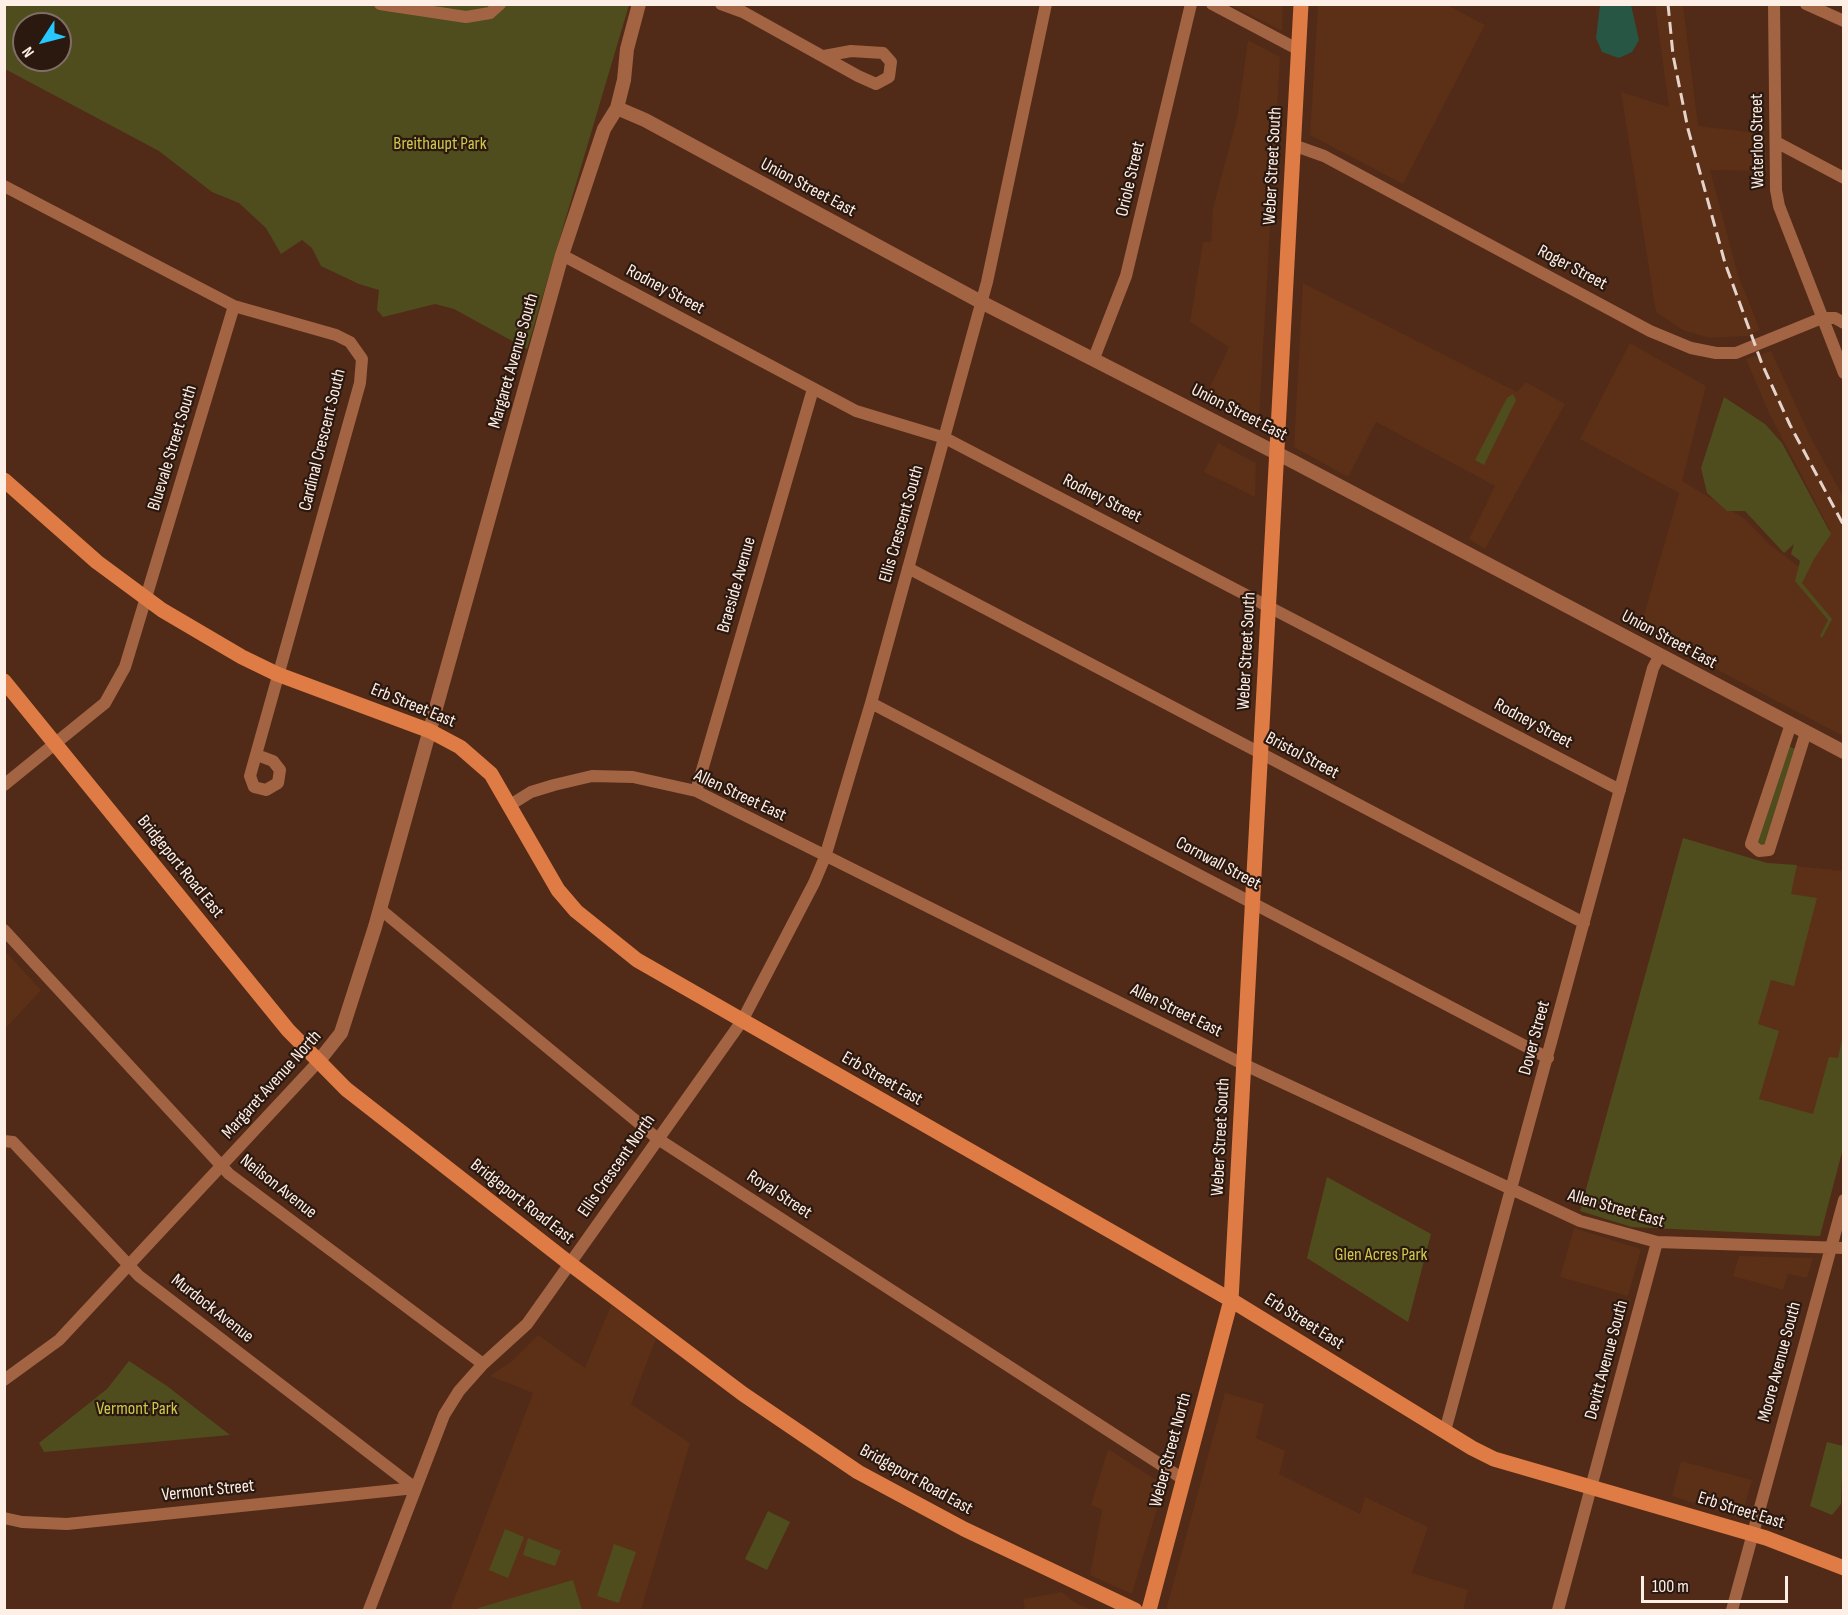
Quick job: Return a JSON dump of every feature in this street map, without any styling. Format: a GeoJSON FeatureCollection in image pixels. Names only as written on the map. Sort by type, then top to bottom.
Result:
{"type":"FeatureCollection","features":[{"type":"Feature","properties":{"kind":"main road","name":"Weber Street South"},"geometry":{"type":"LineString","coordinates":[[1232,1300],[1255,903],[1276,453],[1301,4]]}},
{"type":"Feature","properties":{"kind":"main road","name":"Erb Street East"},"geometry":{"type":"LineString","coordinates":[[4,480],[97,562],[146,600],[242,657],[277,674],[430,731],[460,747],[490,774],[510,805],[543,867],[576,911],[637,960],[1232,1300],[1494,1459],[1752,1534],[1844,1568]]}},
{"type":"Feature","properties":{"kind":"main road","name":"Bridgeport Road East"},"geometry":{"type":"LineString","coordinates":[[4,681],[288,1030],[346,1089],[764,1411],[858,1472],[964,1529],[1135,1611]]}},
{"type":"Feature","properties":{"kind":"main road","name":"Weber Street North"},"geometry":{"type":"LineString","coordinates":[[1149,1611],[1232,1300]]}},
{"type":"Feature","properties":{"kind":"street"},"geometry":{"type":"LineString","coordinates":[[380,4],[466,17],[490,13],[500,4]]}},
{"type":"Feature","properties":{"kind":"street","name":"Margaret Avenue South"},"geometry":{"type":"LineString","coordinates":[[430,731],[562,255],[604,129],[616,108],[624,80],[627,49],[639,4]]}},
{"type":"Feature","properties":{"kind":"street"},"geometry":{"type":"LineString","coordinates":[[721,4],[743,12],[824,56],[876,84],[889,77],[891,62],[883,53],[851,51],[824,56]]}},
{"type":"Feature","properties":{"kind":"street","name":"Ellis Crescent South"},"geometry":{"type":"LineString","coordinates":[[742,1021],[814,884],[825,857],[871,703],[981,302],[1026,109],[1046,4]]}},
{"type":"Feature","properties":{"kind":"street","name":"Oriole Street"},"geometry":{"type":"LineString","coordinates":[[1094,358],[1126,276],[1191,4]]}},
{"type":"Feature","properties":{"kind":"street"},"geometry":{"type":"LineString","coordinates":[[1212,4],[1299,50]]}},
{"type":"Feature","properties":{"kind":"street"},"geometry":{"type":"LineString","coordinates":[[1806,4],[1844,21]]}},
{"type":"Feature","properties":{"kind":"street","name":"Waterloo Street"},"geometry":{"type":"LineString","coordinates":[[1773,5],[1779,206],[1844,373]]}},
{"type":"Feature","properties":{"kind":"street","name":"Union Street East"},"geometry":{"type":"LineString","coordinates":[[616,108],[656,126],[981,302],[1094,358],[1844,752]]}},
{"type":"Feature","properties":{"kind":"street"},"geometry":{"type":"LineString","coordinates":[[1776,142],[1844,178]]}},
{"type":"Feature","properties":{"kind":"street","name":"Roger Street"},"geometry":{"type":"LineString","coordinates":[[1293,146],[1324,156],[1650,331],[1691,348],[1716,353],[1736,353],[1822,318]]}},
{"type":"Feature","properties":{"kind":"street","name":"Cardinal Crescent South"},"geometry":{"type":"LineString","coordinates":[[4,186],[234,306],[336,335],[350,342],[362,359],[360,383],[277,674]]}},
{"type":"Feature","properties":{"kind":"street","name":"Rodney Street"},"geometry":{"type":"LineString","coordinates":[[562,255],[856,411],[945,438],[1620,790]]}},
{"type":"Feature","properties":{"kind":"street","name":"Bluevale Street South"},"geometry":{"type":"LineString","coordinates":[[4,785],[105,703],[125,667],[234,306]]}},
{"type":"Feature","properties":{"kind":"street"},"geometry":{"type":"LineString","coordinates":[[1822,318],[1835,318],[1844,323]]}},
{"type":"Feature","properties":{"kind":"street","name":"Braeside Avenue"},"geometry":{"type":"LineString","coordinates":[[696,791],[813,389]]}},
{"type":"Feature","properties":{"kind":"street","name":"Bristol Street"},"geometry":{"type":"LineString","coordinates":[[908,568],[1584,923]]}},
{"type":"Feature","properties":{"kind":"street","name":"Dover Street"},"geometry":{"type":"LineString","coordinates":[[1445,1431],[1653,668],[1660,655]]}},
{"type":"Feature","properties":{"kind":"street"},"geometry":{"type":"LineString","coordinates":[[257,755],[277,674]]}},
{"type":"Feature","properties":{"kind":"street","name":"Cornwall Street"},"geometry":{"type":"LineString","coordinates":[[871,703],[1548,1058]]}},
{"type":"Feature","properties":{"kind":"street"},"geometry":{"type":"LineString","coordinates":[[1791,724],[1751,844],[1759,851],[1769,850],[1806,732]]}},
{"type":"Feature","properties":{"kind":"street","name":"Margaret Avenue North"},"geometry":{"type":"LineString","coordinates":[[4,1380],[59,1340],[222,1167],[318,1062],[341,1032],[380,909],[430,731]]}},
{"type":"Feature","properties":{"kind":"street","name":"Allen Street East"},"geometry":{"type":"LineString","coordinates":[[510,805],[543,789],[592,776],[633,777],[696,791],[1245,1065],[1580,1221],[1657,1242],[1844,1248]]}},
{"type":"Feature","properties":{"kind":"street","name":"Royal Street"},"geometry":{"type":"LineString","coordinates":[[380,909],[658,1139],[1183,1479]]}},
{"type":"Feature","properties":{"kind":"street","name":"Neilson Avenue"},"geometry":{"type":"LineString","coordinates":[[4,930],[222,1167],[483,1364]]}},
{"type":"Feature","properties":{"kind":"street","name":"Ellis Crescent North"},"geometry":{"type":"LineString","coordinates":[[369,1611],[444,1415],[459,1391],[483,1364],[527,1324],[742,1021]]}},
{"type":"Feature","properties":{"kind":"street","name":"Murdock Avenue"},"geometry":{"type":"LineString","coordinates":[[4,1140],[13,1142],[129,1265],[415,1488]]}},
{"type":"Feature","properties":{"kind":"street","name":"Moore Avenue South"},"geometry":{"type":"LineString","coordinates":[[1732,1611],[1844,1200]]}},
{"type":"Feature","properties":{"kind":"street","name":"Devitt Avenue South"},"geometry":{"type":"LineString","coordinates":[[1558,1611],[1657,1242]]}},
{"type":"Feature","properties":{"kind":"street","name":"Vermont Street"},"geometry":{"type":"LineString","coordinates":[[4,1518],[22,1522],[67,1524],[415,1488]]}},
{"type":"Feature","properties":{"kind":"shaded area"},"geometry":{"type":"Polygon","coordinates":[[[1231,5],[1283,5],[1282,31],[1231,5]]]}},
{"type":"Feature","properties":{"kind":"shaded area"},"geometry":{"type":"Polygon","coordinates":[[[1318,5],[1447,5],[1485,25],[1403,184],[1310,135],[1318,5]]]}},
{"type":"Feature","properties":{"kind":"shaded area"},"geometry":{"type":"Polygon","coordinates":[[[1600,5],[1631,5],[1639,40],[1632,52],[1619,58],[1602,52],[1596,38],[1600,5]]]}},
{"type":"Feature","properties":{"kind":"shaded area"},"geometry":{"type":"Polygon","coordinates":[[[1655,5],[1683,5],[1698,126],[1765,134],[1767,171],[1710,170],[1738,275],[1760,330],[1747,336],[1709,338],[1683,330],[1656,312],[1621,92],[1669,107],[1655,5]]]}},
{"type":"Feature","properties":{"kind":"shaded area"},"geometry":{"type":"Polygon","coordinates":[[[1248,40],[1280,57],[1259,418],[1252,424],[1204,400],[1229,347],[1190,322],[1203,242],[1211,242],[1213,208],[1237,118],[1248,40]]]}},
{"type":"Feature","properties":{"kind":"shaded area"},"geometry":{"type":"Polygon","coordinates":[[[1303,283],[1517,392],[1526,382],[1565,404],[1485,549],[1469,539],[1495,486],[1376,422],[1348,477],[1294,447],[1303,283]]]}},
{"type":"Feature","properties":{"kind":"shaded area"},"geometry":{"type":"Polygon","coordinates":[[[1630,343],[1706,386],[1682,481],[1745,519],[1770,545],[1805,571],[1830,530],[1769,413],[1746,359],[1771,351],[1810,436],[1843,496],[1843,736],[1640,629],[1679,493],[1580,439],[1630,343]]]}},
{"type":"Feature","properties":{"kind":"shaded area"},"geometry":{"type":"Polygon","coordinates":[[[1218,443],[1256,463],[1255,497],[1204,472],[1218,443]]]}},
{"type":"Feature","properties":{"kind":"shaded area"},"geometry":{"type":"Polygon","coordinates":[[[1683,838],[1767,863],[1843,871],[1843,1148],[1820,1236],[1632,1227],[1580,1211],[1683,838]]]}},
{"type":"Feature","properties":{"kind":"shaded area"},"geometry":{"type":"Polygon","coordinates":[[[5,951],[41,990],[5,1029],[5,951]]]}},
{"type":"Feature","properties":{"kind":"shaded area"},"geometry":{"type":"Polygon","coordinates":[[[1574,1228],[1641,1249],[1628,1296],[1560,1277],[1574,1228]]]}},
{"type":"Feature","properties":{"kind":"shaded area"},"geometry":{"type":"Polygon","coordinates":[[[1739,1256],[1813,1258],[1807,1278],[1788,1274],[1783,1290],[1733,1276],[1739,1256]]]}},
{"type":"Feature","properties":{"kind":"shaded area"},"geometry":{"type":"Polygon","coordinates":[[[611,1305],[656,1339],[631,1404],[690,1443],[641,1610],[450,1610],[533,1393],[490,1376],[513,1360],[538,1335],[585,1368],[611,1305]]]}},
{"type":"Feature","properties":{"kind":"shaded area"},"geometry":{"type":"Polygon","coordinates":[[[1225,1393],[1264,1404],[1256,1438],[1285,1451],[1279,1474],[1360,1514],[1365,1497],[1428,1527],[1412,1573],[1468,1590],[1463,1610],[1166,1610],[1225,1393]]]}},
{"type":"Feature","properties":{"kind":"shaded area"},"geometry":{"type":"Polygon","coordinates":[[[1108,1449],[1164,1485],[1132,1594],[1090,1575],[1102,1510],[1091,1505],[1108,1449]]]}},
{"type":"Feature","properties":{"kind":"shaded area"},"geometry":{"type":"Polygon","coordinates":[[[1681,1461],[1752,1480],[1741,1518],[1672,1496],[1681,1461]]]}},
{"type":"Feature","properties":{"kind":"shaded area"},"geometry":{"type":"Polygon","coordinates":[[[1062,1592],[1077,1604],[1092,1610],[1025,1610],[1023,1599],[1062,1592]]]}},
{"type":"Feature","properties":{"kind":"green space","name":"Breithaupt Park"},"geometry":{"type":"Polygon","coordinates":[[[4,5],[629,5],[527,349],[454,309],[435,304],[383,317],[377,310],[379,290],[359,284],[321,266],[312,248],[302,240],[281,254],[266,228],[239,203],[212,192],[159,151],[5,69],[4,5]]]}},
{"type":"Feature","properties":{"kind":"green space"},"geometry":{"type":"Polygon","coordinates":[[[1513,394],[1516,400],[1484,465],[1475,460],[1507,398],[1513,394]]]}},
{"type":"Feature","properties":{"kind":"green space"},"geometry":{"type":"Polygon","coordinates":[[[1724,397],[1765,424],[1782,443],[1831,534],[1814,559],[1802,583],[1832,619],[1822,638],[1820,636],[1828,620],[1795,581],[1800,561],[1791,554],[1794,544],[1784,553],[1745,511],[1727,511],[1707,493],[1701,468],[1724,397]]]}},
{"type":"Feature","properties":{"kind":"green space"},"geometry":{"type":"Polygon","coordinates":[[[1788,746],[1795,749],[1765,846],[1756,844],[1788,746]]]}},
{"type":"Feature","properties":{"kind":"green space"},"geometry":{"type":"Polygon","coordinates":[[[1683,838],[1767,863],[1797,865],[1791,894],[1817,898],[1794,986],[1771,980],[1758,1024],[1779,1031],[1759,1099],[1813,1114],[1829,1057],[1838,1058],[1843,1035],[1843,1148],[1820,1236],[1632,1227],[1580,1211],[1683,838]]]}},
{"type":"Feature","properties":{"kind":"green space","name":"Glen Acres Park"},"geometry":{"type":"Polygon","coordinates":[[[1327,1177],[1431,1234],[1408,1322],[1307,1258],[1327,1177]]]}},
{"type":"Feature","properties":{"kind":"green space","name":"Vermont Park"},"geometry":{"type":"Polygon","coordinates":[[[129,1361],[167,1386],[230,1435],[44,1452],[39,1443],[107,1389],[129,1361]]]}},
{"type":"Feature","properties":{"kind":"green space"},"geometry":{"type":"Polygon","coordinates":[[[1827,1442],[1843,1446],[1841,1504],[1832,1515],[1810,1506],[1827,1442]]]}},
{"type":"Feature","properties":{"kind":"green space"},"geometry":{"type":"Polygon","coordinates":[[[768,1511],[790,1522],[767,1570],[745,1559],[768,1511]]]}},
{"type":"Feature","properties":{"kind":"green space"},"geometry":{"type":"Polygon","coordinates":[[[505,1529],[524,1537],[508,1578],[489,1570],[505,1529]]]}},
{"type":"Feature","properties":{"kind":"green space"},"geometry":{"type":"Polygon","coordinates":[[[528,1538],[561,1551],[555,1566],[523,1555],[528,1538]]]}},
{"type":"Feature","properties":{"kind":"green space"},"geometry":{"type":"Polygon","coordinates":[[[614,1544],[636,1552],[619,1603],[597,1596],[614,1544]]]}},
{"type":"Feature","properties":{"kind":"green space"},"geometry":{"type":"Polygon","coordinates":[[[573,1580],[582,1610],[479,1610],[478,1608],[573,1580]]]}},
{"type":"Feature","properties":{"kind":"railway"},"geometry":{"type":"LineString","coordinates":[[1668,4],[1673,55],[1688,129],[1725,263],[1762,364],[1790,425],[1844,526]]}}]}
